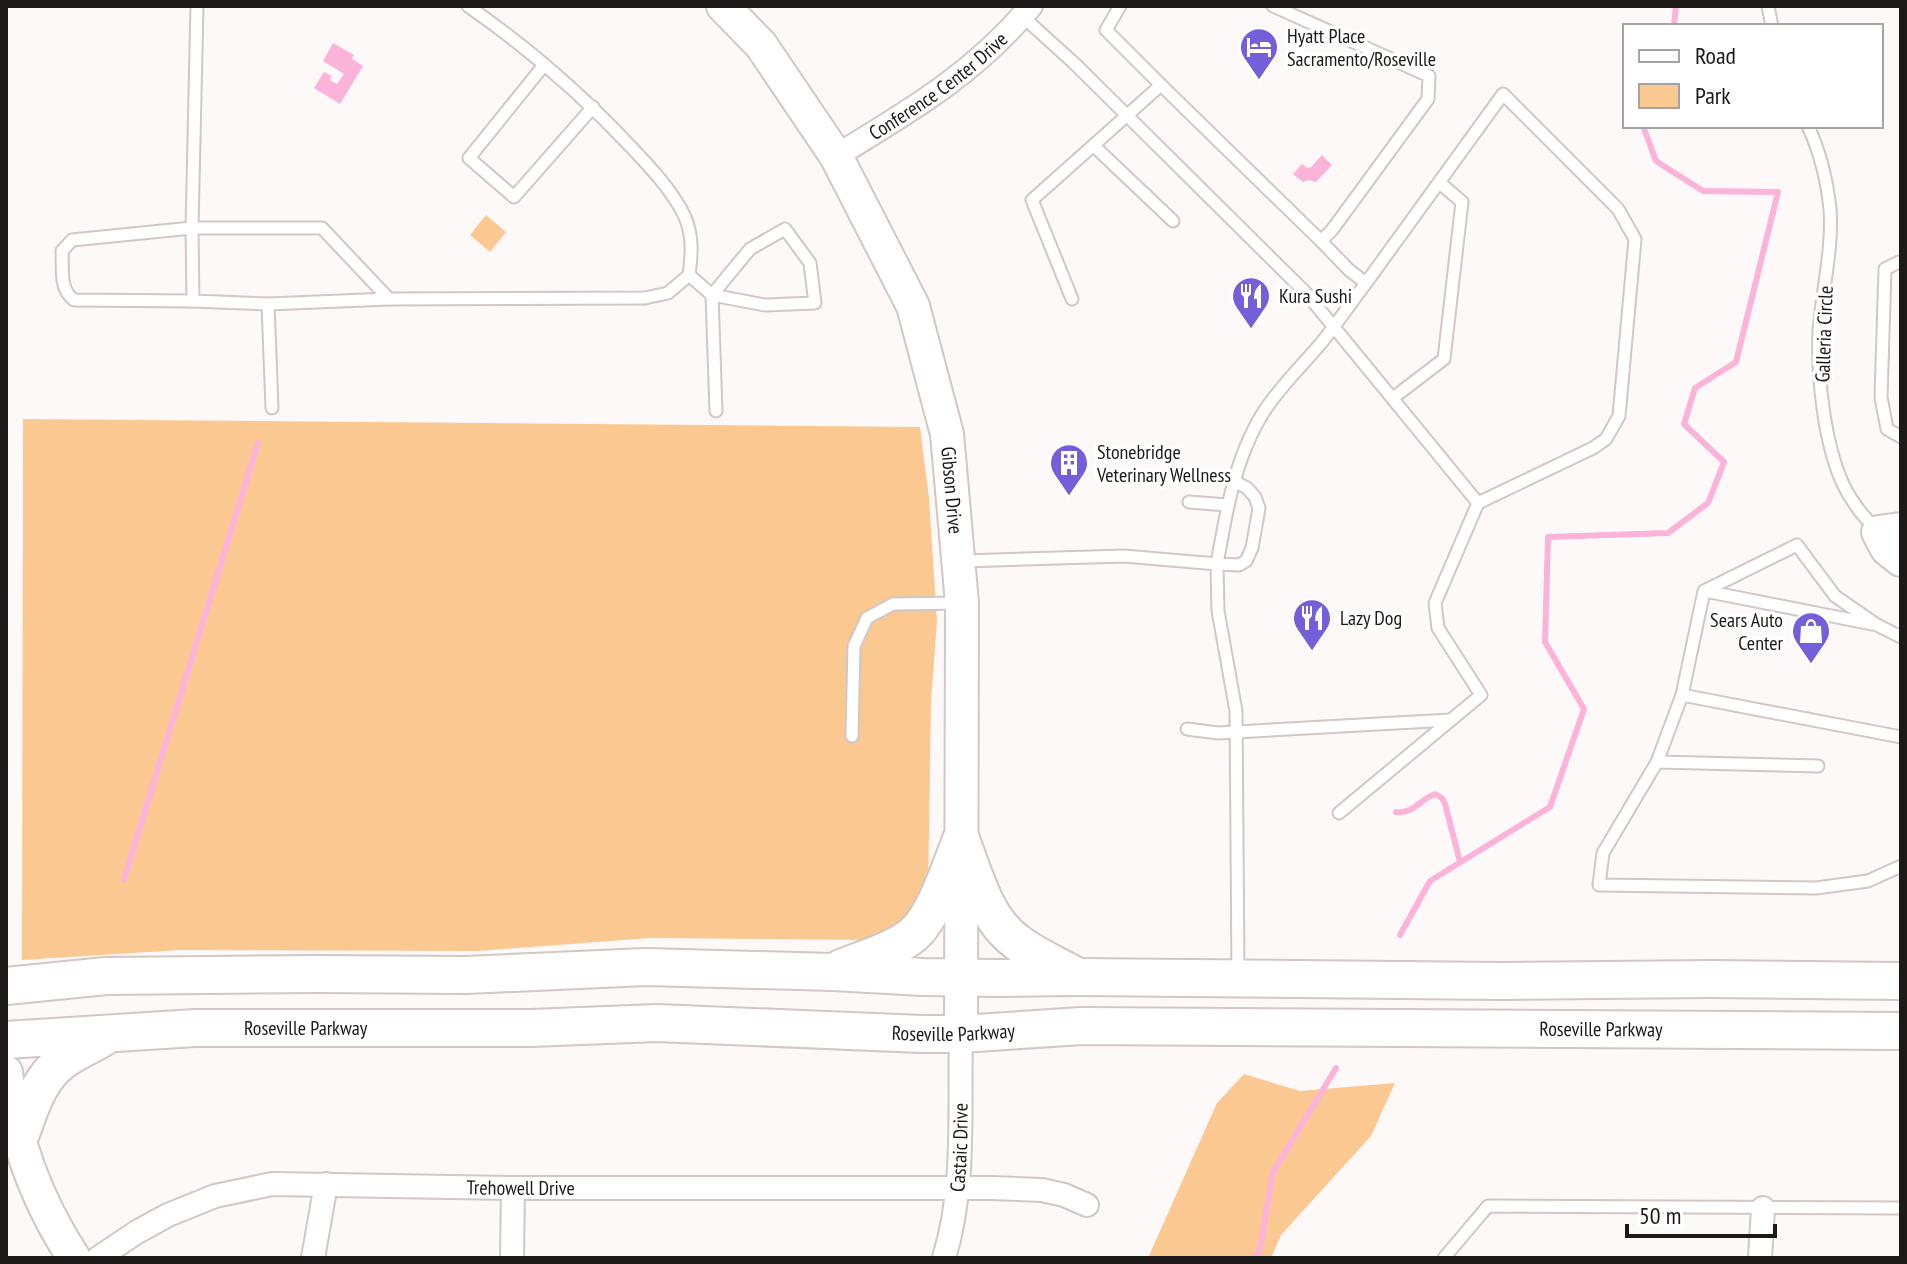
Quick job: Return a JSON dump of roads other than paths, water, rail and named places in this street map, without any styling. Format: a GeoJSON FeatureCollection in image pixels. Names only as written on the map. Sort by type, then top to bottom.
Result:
{"type":"FeatureCollection","features":[{"type":"Feature","properties":{"kind":"main road"},"geometry":{"type":"LineString","coordinates":[[833,972],[902,942],[914,933],[928,916],[961,840]]}},
{"type":"Feature","properties":{"kind":"main road"},"geometry":{"type":"LineString","coordinates":[[961,840],[990,912],[1005,932],[1017,943],[1078,977]]}},
{"type":"Feature","properties":{"kind":"main road"},"geometry":{"type":"LineString","coordinates":[[6,986],[106,976],[466,975],[646,967],[962,978],[1901,981]]}},
{"type":"Feature","properties":{"kind":"main road"},"geometry":{"type":"LineString","coordinates":[[1864,980],[1901,968]]}},
{"type":"Feature","properties":{"kind":"main road","name":"Roseville Parkway"},"geometry":{"type":"LineString","coordinates":[[6,1040],[195,1028],[531,1028],[657,1023],[907,1034],[961,1034],[1081,1026],[1901,1031]]}},
{"type":"Feature","properties":{"kind":"main road"},"geometry":{"type":"LineString","coordinates":[[12,1134],[45,1079],[60,1063],[110,1034]]}},
{"type":"Feature","properties":{"kind":"street","name":"Gibson Drive"},"geometry":{"type":"LineString","coordinates":[[723,6],[761,45],[836,156],[913,306],[947,434],[962,603],[961,1034]]}},
{"type":"Feature","properties":{"kind":"street","name":"Conference Center Drive"},"geometry":{"type":"LineString","coordinates":[[836,156],[949,85],[996,44],[1026,11]]}},
{"type":"Feature","properties":{"kind":"street","name":"Castaic Drive"},"geometry":{"type":"LineString","coordinates":[[944,1258],[959,1188],[961,1034]]}},
{"type":"Feature","properties":{"kind":"street"},"geometry":{"type":"LineString","coordinates":[[6,1072],[12,1134],[58,1234],[74,1258]]}},
{"type":"Feature","properties":{"kind":"street","name":"Trehowell Drive"},"geometry":{"type":"LineString","coordinates":[[98,1258],[168,1215],[215,1196],[272,1184],[1042,1190],[1087,1205]]}},
{"type":"Feature","properties":{"kind":"street"},"geometry":{"type":"LineString","coordinates":[[313,1258],[326,1184]]}},
{"type":"Feature","properties":{"kind":"street"},"geometry":{"type":"LineString","coordinates":[[512,1258],[513,1188]]}},
{"type":"Feature","properties":{"kind":"street"},"geometry":{"type":"LineString","coordinates":[[1760,1258],[1763,1208]]}},
{"type":"Feature","properties":{"kind":"lane"},"geometry":{"type":"LineString","coordinates":[[193,301],[197,6]]}},
{"type":"Feature","properties":{"kind":"lane"},"geometry":{"type":"LineString","coordinates":[[389,299],[322,228],[192,228],[72,240],[62,251],[64,290],[74,300],[268,304],[389,299],[645,298],[668,293],[689,275],[693,247],[684,216],[658,176],[593,107],[468,6]]}},
{"type":"Feature","properties":{"kind":"lane"},"geometry":{"type":"LineString","coordinates":[[1120,6],[1106,30],[1349,270],[1366,283]]}},
{"type":"Feature","properties":{"kind":"lane"},"geometry":{"type":"LineString","coordinates":[[1273,6],[1429,76],[1428,99],[1321,241]]}},
{"type":"Feature","properties":{"kind":"lane"},"geometry":{"type":"LineString","coordinates":[[1026,11],[1127,117],[1264,250],[1334,325],[1478,503]]}},
{"type":"Feature","properties":{"kind":"lane"},"geometry":{"type":"LineString","coordinates":[[544,65],[469,158],[514,197],[593,107]]}},
{"type":"Feature","properties":{"kind":"lane"},"geometry":{"type":"LineString","coordinates":[[1072,299],[1032,200],[1161,85]]}},
{"type":"Feature","properties":{"kind":"lane"},"geometry":{"type":"LineString","coordinates":[[1238,979],[1236,711],[1218,611],[1217,564],[1234,481],[1262,415],[1289,377],[1321,343],[1503,94],[1618,209],[1635,239],[1619,416],[1606,439],[1593,448],[1478,503],[1435,603],[1438,628],[1481,695],[1339,813]]}},
{"type":"Feature","properties":{"kind":"lane","name":"Galleria Circle"},"geometry":{"type":"LineString","coordinates":[[1809,128],[1820,158],[1830,210],[1818,367],[1831,447],[1843,483],[1867,521],[1894,540]]}},
{"type":"Feature","properties":{"kind":"lane"},"geometry":{"type":"LineString","coordinates":[[1094,146],[1173,221]]}},
{"type":"Feature","properties":{"kind":"lane"},"geometry":{"type":"LineString","coordinates":[[1393,398],[1444,359],[1462,202],[1440,183]]}},
{"type":"Feature","properties":{"kind":"lane"},"geometry":{"type":"LineString","coordinates":[[689,275],[712,295],[765,305],[815,303],[810,263],[785,229],[750,249],[712,295],[716,411]]}},
{"type":"Feature","properties":{"kind":"lane"},"geometry":{"type":"LineString","coordinates":[[1899,262],[1885,269],[1881,397],[1887,429],[1901,437]]}},
{"type":"Feature","properties":{"kind":"lane"},"geometry":{"type":"LineString","coordinates":[[268,304],[272,408]]}},
{"type":"Feature","properties":{"kind":"lane"},"geometry":{"type":"LineString","coordinates":[[959,561],[1124,556],[1239,565],[1249,557],[1259,508],[1247,488],[1234,481]]}},
{"type":"Feature","properties":{"kind":"lane"},"geometry":{"type":"LineString","coordinates":[[1189,502],[1227,505]]}},
{"type":"Feature","properties":{"kind":"lane"},"geometry":{"type":"LineString","coordinates":[[1704,591],[1797,545],[1835,596],[1877,625],[1901,637]]}},
{"type":"Feature","properties":{"kind":"lane"},"geometry":{"type":"LineString","coordinates":[[1704,591],[1877,625]]}},
{"type":"Feature","properties":{"kind":"lane"},"geometry":{"type":"LineString","coordinates":[[1704,591],[1682,695],[1657,762],[1603,853],[1599,885],[1816,888],[1868,881],[1901,866]]}},
{"type":"Feature","properties":{"kind":"lane"},"geometry":{"type":"LineString","coordinates":[[852,736],[854,646],[867,618],[893,604],[962,603]]}},
{"type":"Feature","properties":{"kind":"lane"},"geometry":{"type":"LineString","coordinates":[[1682,695],[1901,737]]}},
{"type":"Feature","properties":{"kind":"lane"},"geometry":{"type":"LineString","coordinates":[[1187,729],[1218,733],[1451,720]]}},
{"type":"Feature","properties":{"kind":"lane"},"geometry":{"type":"LineString","coordinates":[[1657,762],[1818,766]]}},
{"type":"Feature","properties":{"kind":"lane"},"geometry":{"type":"LineString","coordinates":[[1444,1258],[1488,1206],[1901,1208]]}},
{"type":"Feature","properties":{"kind":"waterway"},"geometry":{"type":"LineString","coordinates":[[1674,24],[1676,6]]}},
{"type":"Feature","properties":{"kind":"waterway"},"geometry":{"type":"LineString","coordinates":[[1400,935],[1430,881],[1550,807],[1584,709],[1545,642],[1548,537],[1668,533],[1708,503],[1724,462],[1684,424],[1695,388],[1736,362],[1778,192],[1703,191],[1656,161],[1644,128]]}},
{"type":"Feature","properties":{"kind":"waterway"},"geometry":{"type":"LineString","coordinates":[[124,879],[258,443]]}},
{"type":"Feature","properties":{"kind":"waterway"},"geometry":{"type":"LineString","coordinates":[[1396,812],[1408,811],[1435,794],[1442,798],[1460,862]]}},
{"type":"Feature","properties":{"kind":"waterway"},"geometry":{"type":"LineString","coordinates":[[1256,1258],[1273,1172],[1336,1068]]}},
{"type":"Feature","properties":{"kind":"place","name":"Hyatt Place Sacramento/Roseville"},"geometry":{"type":"Point","coordinates":[1259,81]}},
{"type":"Feature","properties":{"kind":"place","name":"Kura Sushi"},"geometry":{"type":"Point","coordinates":[1251,330]}},
{"type":"Feature","properties":{"kind":"place","name":"Stonebridge Veterinary Wellness"},"geometry":{"type":"Point","coordinates":[1069,497]}},
{"type":"Feature","properties":{"kind":"place","name":"Lazy Dog"},"geometry":{"type":"Point","coordinates":[1312,652]}},
{"type":"Feature","properties":{"kind":"place","name":"Sears Auto Center"},"geometry":{"type":"Point","coordinates":[1811,665]}}]}
